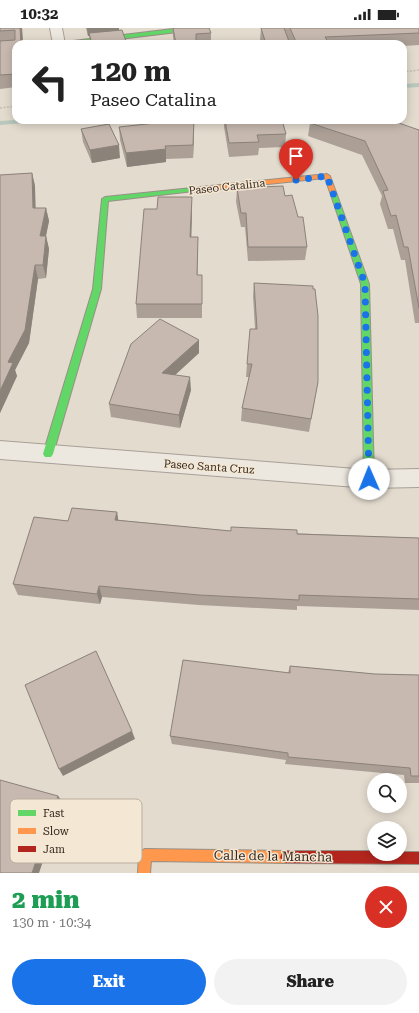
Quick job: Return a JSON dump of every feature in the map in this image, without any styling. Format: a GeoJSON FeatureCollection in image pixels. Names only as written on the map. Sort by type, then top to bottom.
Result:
{"type":"FeatureCollection","features":[{"type":"Feature","properties":{"kind":"street"},"geometry":{"type":"LineString","coordinates":[[56,28],[58,40]]}},
{"type":"Feature","properties":{"kind":"street"},"geometry":{"type":"LineString","coordinates":[[97,40],[194,28]]}},
{"type":"Feature","properties":{"kind":"street","name":"Paseo Catalina"},"geometry":{"type":"LineString","coordinates":[[48,454],[97,289],[105,199],[327,176],[365,284],[369,479]]}},
{"type":"Feature","properties":{"kind":"street","name":"Paseo Santa Cruz"},"geometry":{"type":"LineString","coordinates":[[0,450],[369,479],[419,478]]}},
{"type":"Feature","properties":{"kind":"street","name":"Calle de la Mancha"},"geometry":{"type":"LineString","coordinates":[[144,873],[145,855],[419,858]]}},
{"type":"Feature","properties":{"kind":"path"},"geometry":{"type":"LineString","coordinates":[[407,72],[419,70]]}},
{"type":"Feature","properties":{"kind":"path"},"geometry":{"type":"LineString","coordinates":[[0,108],[12,106]]}},
{"type":"Feature","properties":{"kind":"building"},"geometry":{"type":"Polygon","coordinates":[[[0,28],[20,28],[21,40],[15,40],[15,30],[0,31],[0,28]]]}},
{"type":"Feature","properties":{"kind":"building"},"geometry":{"type":"Polygon","coordinates":[[[173,28],[209,28],[211,33],[196,34],[196,40],[175,40],[173,28]]]}},
{"type":"Feature","properties":{"kind":"building"},"geometry":{"type":"Polygon","coordinates":[[[261,28],[284,28],[288,40],[265,40],[261,28]]]}},
{"type":"Feature","properties":{"kind":"building"},"geometry":{"type":"Polygon","coordinates":[[[290,28],[419,28],[419,33],[325,37],[327,40],[295,40],[290,28]]]}},
{"type":"Feature","properties":{"kind":"building"},"geometry":{"type":"Polygon","coordinates":[[[122,30],[126,40],[91,40],[89,33],[122,30]]]}},
{"type":"Feature","properties":{"kind":"building"},"geometry":{"type":"Polygon","coordinates":[[[12,40],[12,74],[0,75],[0,41],[12,40]]]}},
{"type":"Feature","properties":{"kind":"building"},"geometry":{"type":"Polygon","coordinates":[[[109,124],[119,145],[90,150],[81,129],[109,124]]]}},
{"type":"Feature","properties":{"kind":"building"},"geometry":{"type":"Polygon","coordinates":[[[147,124],[194,124],[193,145],[165,146],[166,149],[126,153],[119,127],[147,124]]]}},
{"type":"Feature","properties":{"kind":"building"},"geometry":{"type":"Polygon","coordinates":[[[226,124],[283,124],[286,134],[257,135],[259,142],[229,143],[226,124]]]}},
{"type":"Feature","properties":{"kind":"building"},"geometry":{"type":"Polygon","coordinates":[[[313,124],[402,124],[419,130],[419,308],[408,247],[404,247],[396,215],[391,216],[383,191],[388,190],[365,141],[313,124]]]}},
{"type":"Feature","properties":{"kind":"building"},"geometry":{"type":"Polygon","coordinates":[[[32,173],[33,208],[46,208],[40,236],[46,236],[43,265],[35,265],[25,330],[8,362],[13,363],[0,391],[0,175],[32,173]]]}},
{"type":"Feature","properties":{"kind":"building"},"geometry":{"type":"Polygon","coordinates":[[[283,186],[285,196],[292,195],[298,217],[303,217],[307,247],[248,247],[246,213],[241,213],[237,188],[283,186]]]}},
{"type":"Feature","properties":{"kind":"building"},"geometry":{"type":"Polygon","coordinates":[[[158,197],[192,197],[190,237],[198,237],[197,275],[202,275],[202,304],[136,304],[144,209],[157,209],[158,197]]]}},
{"type":"Feature","properties":{"kind":"building"},"geometry":{"type":"Polygon","coordinates":[[[254,283],[313,286],[313,289],[315,289],[318,316],[318,382],[311,419],[242,408],[252,364],[247,364],[250,329],[257,329],[254,283]]]}},
{"type":"Feature","properties":{"kind":"building"},"geometry":{"type":"Polygon","coordinates":[[[160,319],[199,340],[162,373],[190,377],[179,415],[109,404],[131,344],[160,319]]]}},
{"type":"Feature","properties":{"kind":"building"},"geometry":{"type":"Polygon","coordinates":[[[72,508],[117,512],[115,520],[231,531],[231,527],[297,530],[297,534],[419,538],[419,599],[299,595],[299,600],[199,595],[99,586],[97,594],[13,584],[34,517],[68,521],[72,508]]]}},
{"type":"Feature","properties":{"kind":"building"},"geometry":{"type":"Polygon","coordinates":[[[96,651],[132,731],[59,769],[25,685],[96,651]]]}},
{"type":"Feature","properties":{"kind":"building"},"geometry":{"type":"Polygon","coordinates":[[[183,660],[290,673],[290,666],[375,674],[419,675],[419,776],[411,776],[410,768],[288,757],[288,753],[170,736],[183,660]]]}},
{"type":"Feature","properties":{"kind":"building"},"geometry":{"type":"Polygon","coordinates":[[[0,780],[58,796],[57,799],[10,799],[10,863],[35,863],[32,873],[0,873],[0,780]]]}},
{"type":"Feature","properties":{"kind":"waterway"},"geometry":{"type":"LineString","coordinates":[[407,86],[419,85]]}},
{"type":"Feature","properties":{"kind":"waterway"},"geometry":{"type":"LineString","coordinates":[[0,123],[12,122]]}},
{"type":"Feature","properties":{"kind":"traffic: fast"},"geometry":{"type":"LineString","coordinates":[[97,40],[194,28]]}},
{"type":"Feature","properties":{"kind":"traffic: fast"},"geometry":{"type":"LineString","coordinates":[[48,454],[97,289],[105,199],[192,190]]}},
{"type":"Feature","properties":{"kind":"traffic: fast"},"geometry":{"type":"LineString","coordinates":[[334,195],[365,284],[369,479]]}},
{"type":"Feature","properties":{"kind":"traffic: slow"},"geometry":{"type":"LineString","coordinates":[[192,190],[327,176],[334,195]]}},
{"type":"Feature","properties":{"kind":"traffic: slow"},"geometry":{"type":"LineString","coordinates":[[144,873],[145,855],[286,857]]}},
{"type":"Feature","properties":{"kind":"traffic: jam"},"geometry":{"type":"LineString","coordinates":[[286,857],[419,858]]}},
{"type":"Feature","properties":{"kind":"route"},"geometry":{"type":"LineString","coordinates":[[296,180],[327,176],[365,284],[369,479]]}}]}
